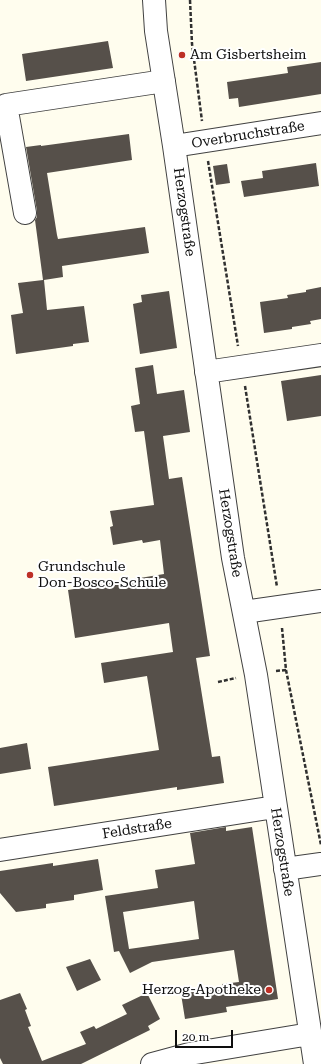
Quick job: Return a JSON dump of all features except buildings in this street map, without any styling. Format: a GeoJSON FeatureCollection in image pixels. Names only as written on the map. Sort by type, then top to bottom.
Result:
{"type":"FeatureCollection","features":[{"type":"Feature","properties":{"kind":"street","name":"Herzogstraße"},"geometry":{"type":"LineString","coordinates":[[154,0],[156,31],[233,558],[256,675],[315,1064]]}},
{"type":"Feature","properties":{"kind":"street"},"geometry":{"type":"LineString","coordinates":[[25,213],[6,105],[164,81]]}},
{"type":"Feature","properties":{"kind":"street","name":"Overbruchstraße"},"geometry":{"type":"LineString","coordinates":[[174,146],[321,124]]}},
{"type":"Feature","properties":{"kind":"street"},"geometry":{"type":"LineString","coordinates":[[206,372],[321,355]]}},
{"type":"Feature","properties":{"kind":"street"},"geometry":{"type":"LineString","coordinates":[[244,612],[321,601]]}},
{"type":"Feature","properties":{"kind":"street","name":"Feldstraße"},"geometry":{"type":"LineString","coordinates":[[0,850],[275,807]]}},
{"type":"Feature","properties":{"kind":"street"},"geometry":{"type":"LineString","coordinates":[[285,869],[321,864]]}},
{"type":"Feature","properties":{"kind":"street"},"geometry":{"type":"LineString","coordinates":[[152,1064],[189,1054],[310,1034]]}},
{"type":"Feature","properties":{"kind":"path"},"geometry":{"type":"LineString","coordinates":[[190,0],[192,44],[205,142],[280,607],[286,670],[321,845]]}},
{"type":"Feature","properties":{"kind":"place","name":"Am Gisbertsheim"},"geometry":{"type":"Point","coordinates":[182,55]}},
{"type":"Feature","properties":{"kind":"place","name":"Grundschule Don-Bosco-Schule"},"geometry":{"type":"Point","coordinates":[30,575]}},
{"type":"Feature","properties":{"kind":"place","name":"Herzog-Apotheke"},"geometry":{"type":"Point","coordinates":[269,990]}}]}
